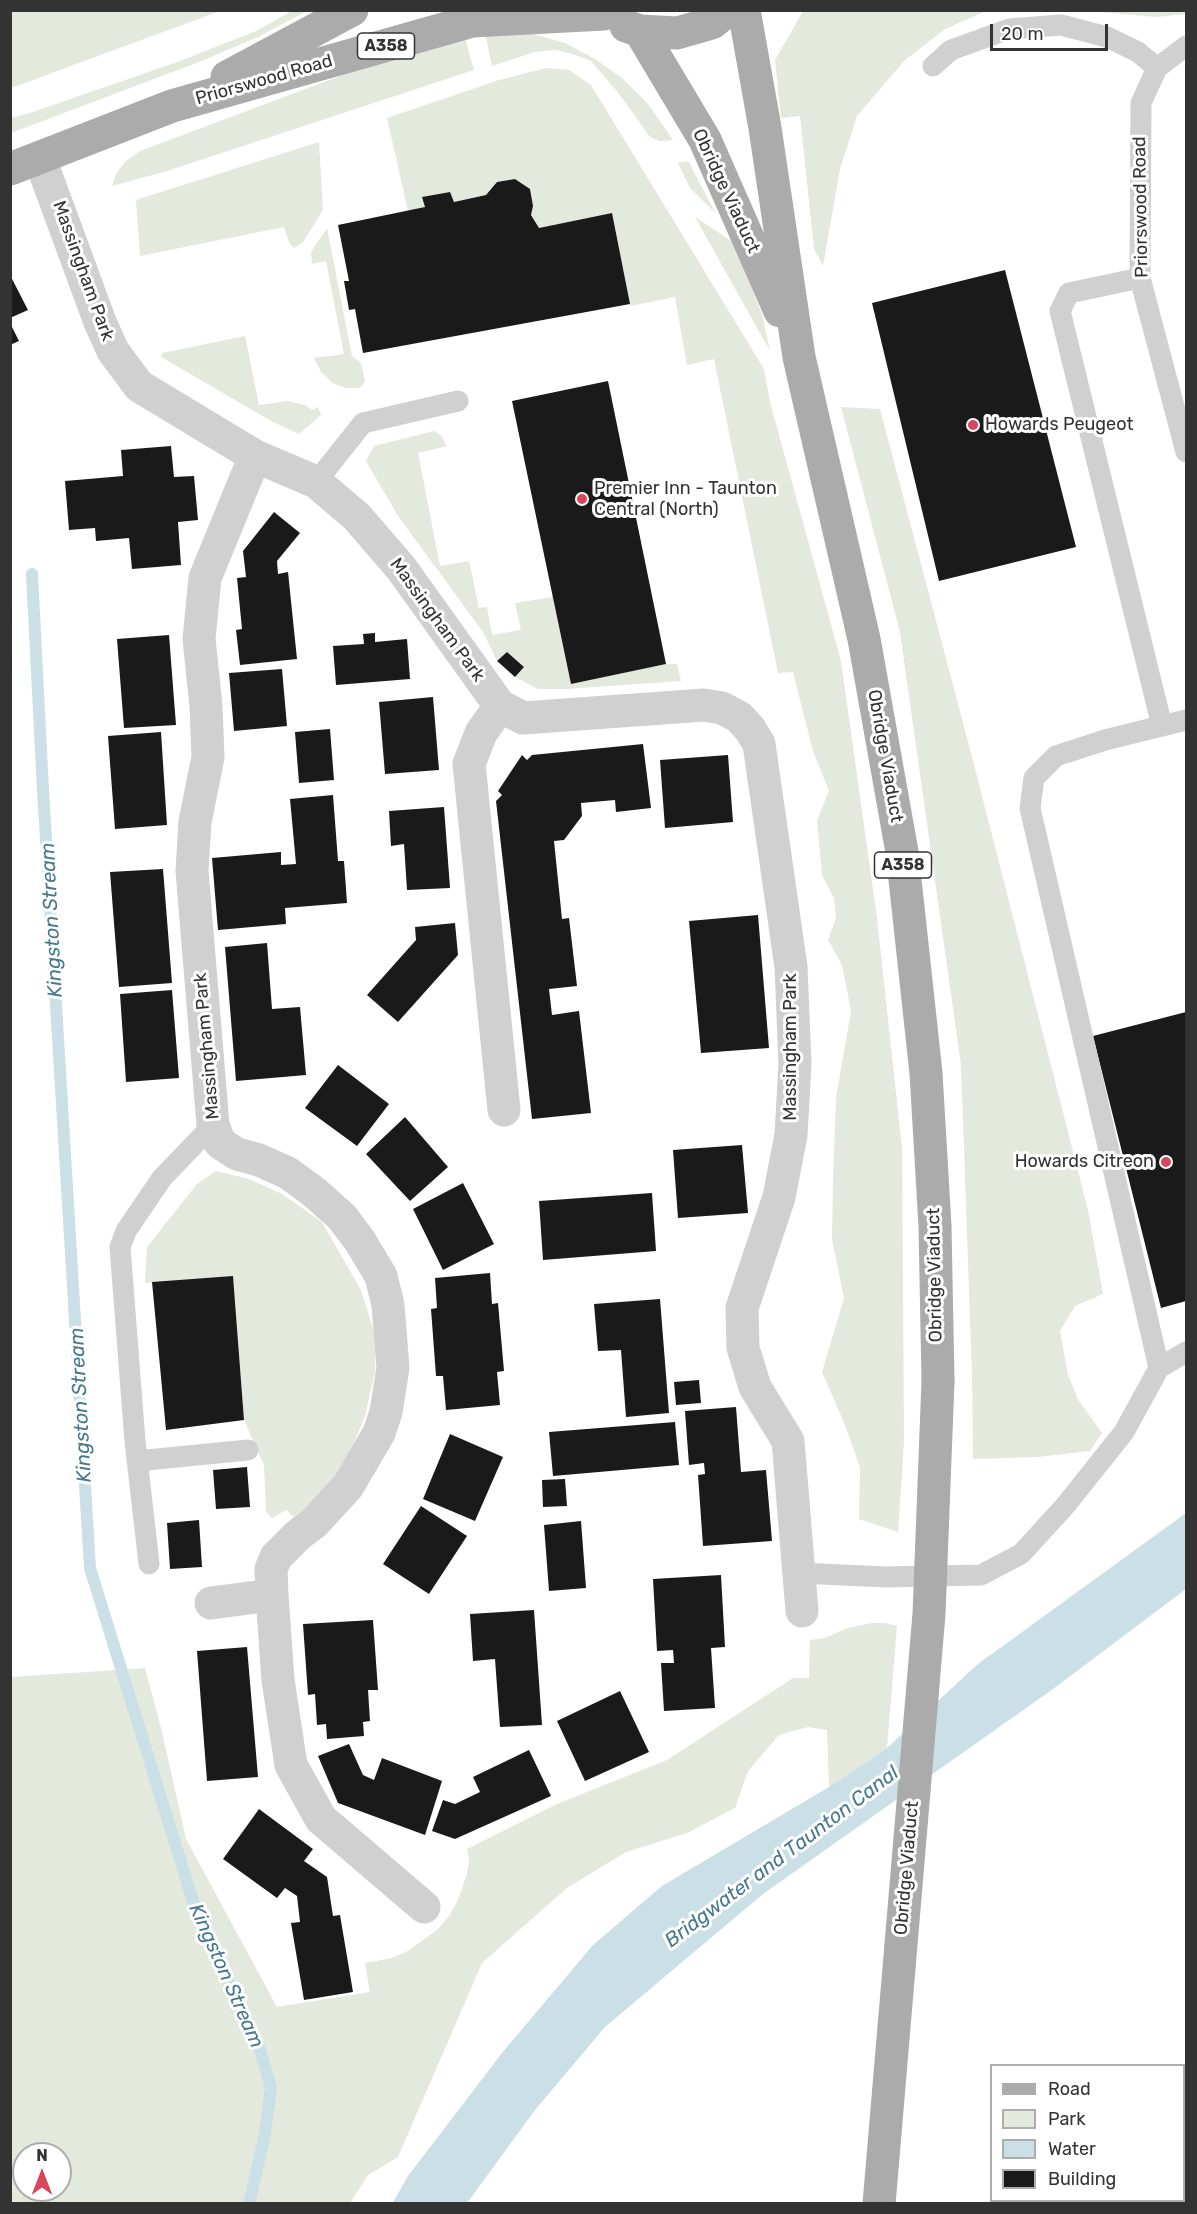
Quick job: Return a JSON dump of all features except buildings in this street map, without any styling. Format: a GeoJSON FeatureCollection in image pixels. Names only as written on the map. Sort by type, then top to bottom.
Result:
{"type":"FeatureCollection","features":[{"type":"Feature","properties":{"kind":"main road","name":"Priorswood Road"},"geometry":{"type":"LineString","coordinates":[[172,106],[352,10]]}},
{"type":"Feature","properties":{"kind":"main road","name":"Priorswood Road"},"geometry":{"type":"LineString","coordinates":[[26,164],[172,106],[472,21],[602,12],[640,31],[677,33],[712,23],[728,10]]}},
{"type":"Feature","properties":{"kind":"main road","name":"Obridge Viaduct"},"geometry":{"type":"LineString","coordinates":[[744,10],[765,128],[799,357],[864,639],[902,852],[926,1073],[935,1226],[938,1381],[929,1614],[879,2204]]}},
{"type":"Feature","properties":{"kind":"main road","name":"Obridge Viaduct"},"geometry":{"type":"LineString","coordinates":[[640,31],[705,140],[799,357]]}},
{"type":"Feature","properties":{"kind":"street","name":"Massingham Park"},"geometry":{"type":"LineString","coordinates":[[26,164],[113,351],[139,386],[255,456],[316,482],[357,517],[401,568],[500,706],[523,718],[704,705],[722,708],[739,717],[759,744],[791,967],[795,1064],[791,1135],[779,1197],[742,1308],[742,1348],[755,1387],[788,1442],[802,1611]]}},
{"type":"Feature","properties":{"kind":"street","name":"Massingham Park"},"geometry":{"type":"LineString","coordinates":[[255,456],[205,578],[199,639],[206,706],[208,756],[195,822],[192,871],[213,1125],[220,1143],[237,1154],[259,1160],[288,1173],[342,1217],[381,1276],[388,1305],[393,1368],[386,1412],[379,1433],[348,1486],[314,1523],[298,1534],[276,1557],[271,1569],[272,1595],[278,1680],[291,1766],[321,1819],[424,1907]]}},
{"type":"Feature","properties":{"kind":"street"},"geometry":{"type":"LineString","coordinates":[[500,706],[481,733],[469,764],[504,1110]]}},
{"type":"Feature","properties":{"kind":"street"},"geometry":{"type":"LineString","coordinates":[[211,1603],[272,1595]]}},
{"type":"Feature","properties":{"kind":"lane"},"geometry":{"type":"LineString","coordinates":[[933,66],[951,50],[1009,29],[1061,25],[1107,37],[1138,52],[1157,68]]}},
{"type":"Feature","properties":{"kind":"lane","name":"Priorswood Road"},"geometry":{"type":"LineString","coordinates":[[1186,46],[1157,68],[1141,103],[1140,278],[1179,396],[1186,452]]}},
{"type":"Feature","properties":{"kind":"lane"},"geometry":{"type":"LineString","coordinates":[[1140,278],[1069,293],[1060,311],[1162,726]]}},
{"type":"Feature","properties":{"kind":"lane"},"geometry":{"type":"LineString","coordinates":[[316,482],[363,423],[458,401]]}},
{"type":"Feature","properties":{"kind":"lane"},"geometry":{"type":"LineString","coordinates":[[1159,1368],[1030,808],[1034,778],[1056,756],[1105,740],[1186,720]]}},
{"type":"Feature","properties":{"kind":"lane"},"geometry":{"type":"LineString","coordinates":[[149,1564],[137,1461],[120,1247],[126,1231],[162,1178],[213,1125]]}},
{"type":"Feature","properties":{"kind":"lane"},"geometry":{"type":"LineString","coordinates":[[798,1574],[887,1577],[981,1575],[1021,1554],[1065,1506],[1124,1432],[1159,1368],[1186,1352]]}},
{"type":"Feature","properties":{"kind":"lane"},"geometry":{"type":"LineString","coordinates":[[137,1461],[248,1450]]}},
{"type":"Feature","properties":{"kind":"green space"},"geometry":{"type":"Polygon","coordinates":[[[11,10],[220,10],[220,11],[11,88],[11,10]]]}},
{"type":"Feature","properties":{"kind":"green space"},"geometry":{"type":"Polygon","coordinates":[[[1186,10],[1186,14],[1157,17],[1088,11],[1186,10]]]}},
{"type":"Feature","properties":{"kind":"green space"},"geometry":{"type":"Polygon","coordinates":[[[292,11],[307,11],[258,37],[199,62],[11,133],[11,118],[180,61],[256,31],[292,11]]]}},
{"type":"Feature","properties":{"kind":"green space"},"geometry":{"type":"Polygon","coordinates":[[[803,11],[986,11],[945,29],[904,61],[857,116],[840,169],[823,266],[814,249],[800,116],[781,118],[775,60],[803,11]]]}},
{"type":"Feature","properties":{"kind":"green space"},"geometry":{"type":"Polygon","coordinates":[[[485,33],[533,34],[565,43],[595,59],[622,78],[648,104],[673,140],[660,141],[650,137],[620,95],[591,61],[556,50],[535,52],[492,66],[485,33]]]}},
{"type":"Feature","properties":{"kind":"green space"},"geometry":{"type":"Polygon","coordinates":[[[464,35],[474,70],[167,171],[112,186],[117,172],[126,161],[140,151],[436,40],[464,35]]]}},
{"type":"Feature","properties":{"kind":"green space"},"geometry":{"type":"Polygon","coordinates":[[[546,68],[569,70],[591,85],[764,369],[770,402],[841,661],[877,918],[902,1148],[904,1441],[898,1532],[859,1519],[860,1467],[822,1372],[844,1298],[832,1239],[833,1180],[836,1098],[851,1011],[842,965],[828,940],[836,918],[834,898],[822,875],[817,820],[829,791],[813,751],[793,672],[778,673],[714,359],[687,365],[675,297],[630,306],[612,213],[539,228],[531,215],[533,206],[530,189],[515,179],[497,182],[486,195],[454,202],[450,192],[423,197],[425,207],[408,211],[387,118],[499,80],[546,68]]]}},
{"type":"Feature","properties":{"kind":"green space"},"geometry":{"type":"Polygon","coordinates":[[[319,142],[323,210],[303,242],[294,248],[289,242],[284,227],[140,256],[136,200],[319,142]]]}},
{"type":"Feature","properties":{"kind":"green space"},"geometry":{"type":"Polygon","coordinates":[[[688,161],[716,214],[690,188],[678,163],[688,161]]]}},
{"type":"Feature","properties":{"kind":"green space"},"geometry":{"type":"Polygon","coordinates":[[[695,217],[733,242],[762,314],[770,351],[695,217]]]}},
{"type":"Feature","properties":{"kind":"green space"},"geometry":{"type":"Polygon","coordinates":[[[327,228],[352,356],[361,363],[365,381],[358,388],[346,388],[333,383],[321,372],[314,358],[344,354],[326,261],[312,264],[311,252],[327,228]]]}},
{"type":"Feature","properties":{"kind":"green space"},"geometry":{"type":"Polygon","coordinates":[[[245,336],[259,405],[288,401],[305,405],[312,410],[318,407],[321,415],[299,434],[273,422],[161,357],[162,353],[245,336]]]}},
{"type":"Feature","properties":{"kind":"green space"},"geometry":{"type":"Polygon","coordinates":[[[841,407],[880,409],[1088,1210],[1103,1294],[1075,1306],[1060,1331],[1068,1375],[1079,1401],[1102,1433],[1090,1451],[1038,1457],[973,1459],[961,1065],[900,632],[841,407]]]}},
{"type":"Feature","properties":{"kind":"green space"},"geometry":{"type":"Polygon","coordinates":[[[434,431],[442,436],[447,446],[418,453],[440,566],[469,561],[479,608],[487,607],[492,635],[521,630],[515,603],[553,597],[571,684],[666,664],[677,664],[681,681],[538,689],[515,677],[524,667],[507,652],[497,661],[483,632],[398,516],[366,461],[374,446],[434,431]]]}},
{"type":"Feature","properties":{"kind":"green space"},"geometry":{"type":"Polygon","coordinates":[[[216,1171],[249,1179],[282,1194],[322,1222],[361,1290],[375,1335],[375,1372],[365,1416],[351,1450],[328,1487],[306,1509],[294,1517],[286,1510],[272,1518],[266,1512],[264,1465],[244,1420],[233,1277],[145,1283],[147,1247],[197,1184],[216,1171]]]}},
{"type":"Feature","properties":{"kind":"green space"},"geometry":{"type":"Polygon","coordinates":[[[872,1623],[897,1626],[887,1748],[829,1787],[827,1730],[808,1727],[779,1735],[748,1771],[735,1808],[687,1833],[626,1852],[567,1888],[482,1963],[398,2157],[368,2175],[350,2203],[11,2204],[11,1677],[145,1668],[186,1839],[277,2007],[370,1992],[365,1963],[392,1958],[406,1952],[437,1930],[449,1916],[458,1900],[467,1874],[469,1859],[467,1849],[557,1804],[667,1760],[793,1678],[809,1678],[810,1640],[825,1638],[847,1628],[872,1623]]]}},
{"type":"Feature","properties":{"kind":"water","name":"Bridgwater and Taunton Canal"},"geometry":{"type":"Polygon","coordinates":[[[1186,1513],[1186,1589],[1053,1689],[763,1894],[605,2027],[535,2110],[467,2203],[392,2204],[408,2176],[502,2053],[593,1945],[662,1886],[829,1787],[887,1748],[978,1664],[1186,1513]]]}},
{"type":"Feature","properties":{"kind":"waterway","name":"Kingston Stream"},"geometry":{"type":"LineString","coordinates":[[32,574],[90,1568],[199,1921],[258,2044],[271,2087],[265,2134],[249,2204]]}},
{"type":"Feature","properties":{"kind":"place","name":"Howards Peugeot"},"geometry":{"type":"Point","coordinates":[973,425]}},
{"type":"Feature","properties":{"kind":"place","name":"Premier Inn - Taunton Central (North)"},"geometry":{"type":"Point","coordinates":[582,499]}},
{"type":"Feature","properties":{"kind":"place","name":"Howards Citreon"},"geometry":{"type":"Point","coordinates":[1166,1162]}}]}
